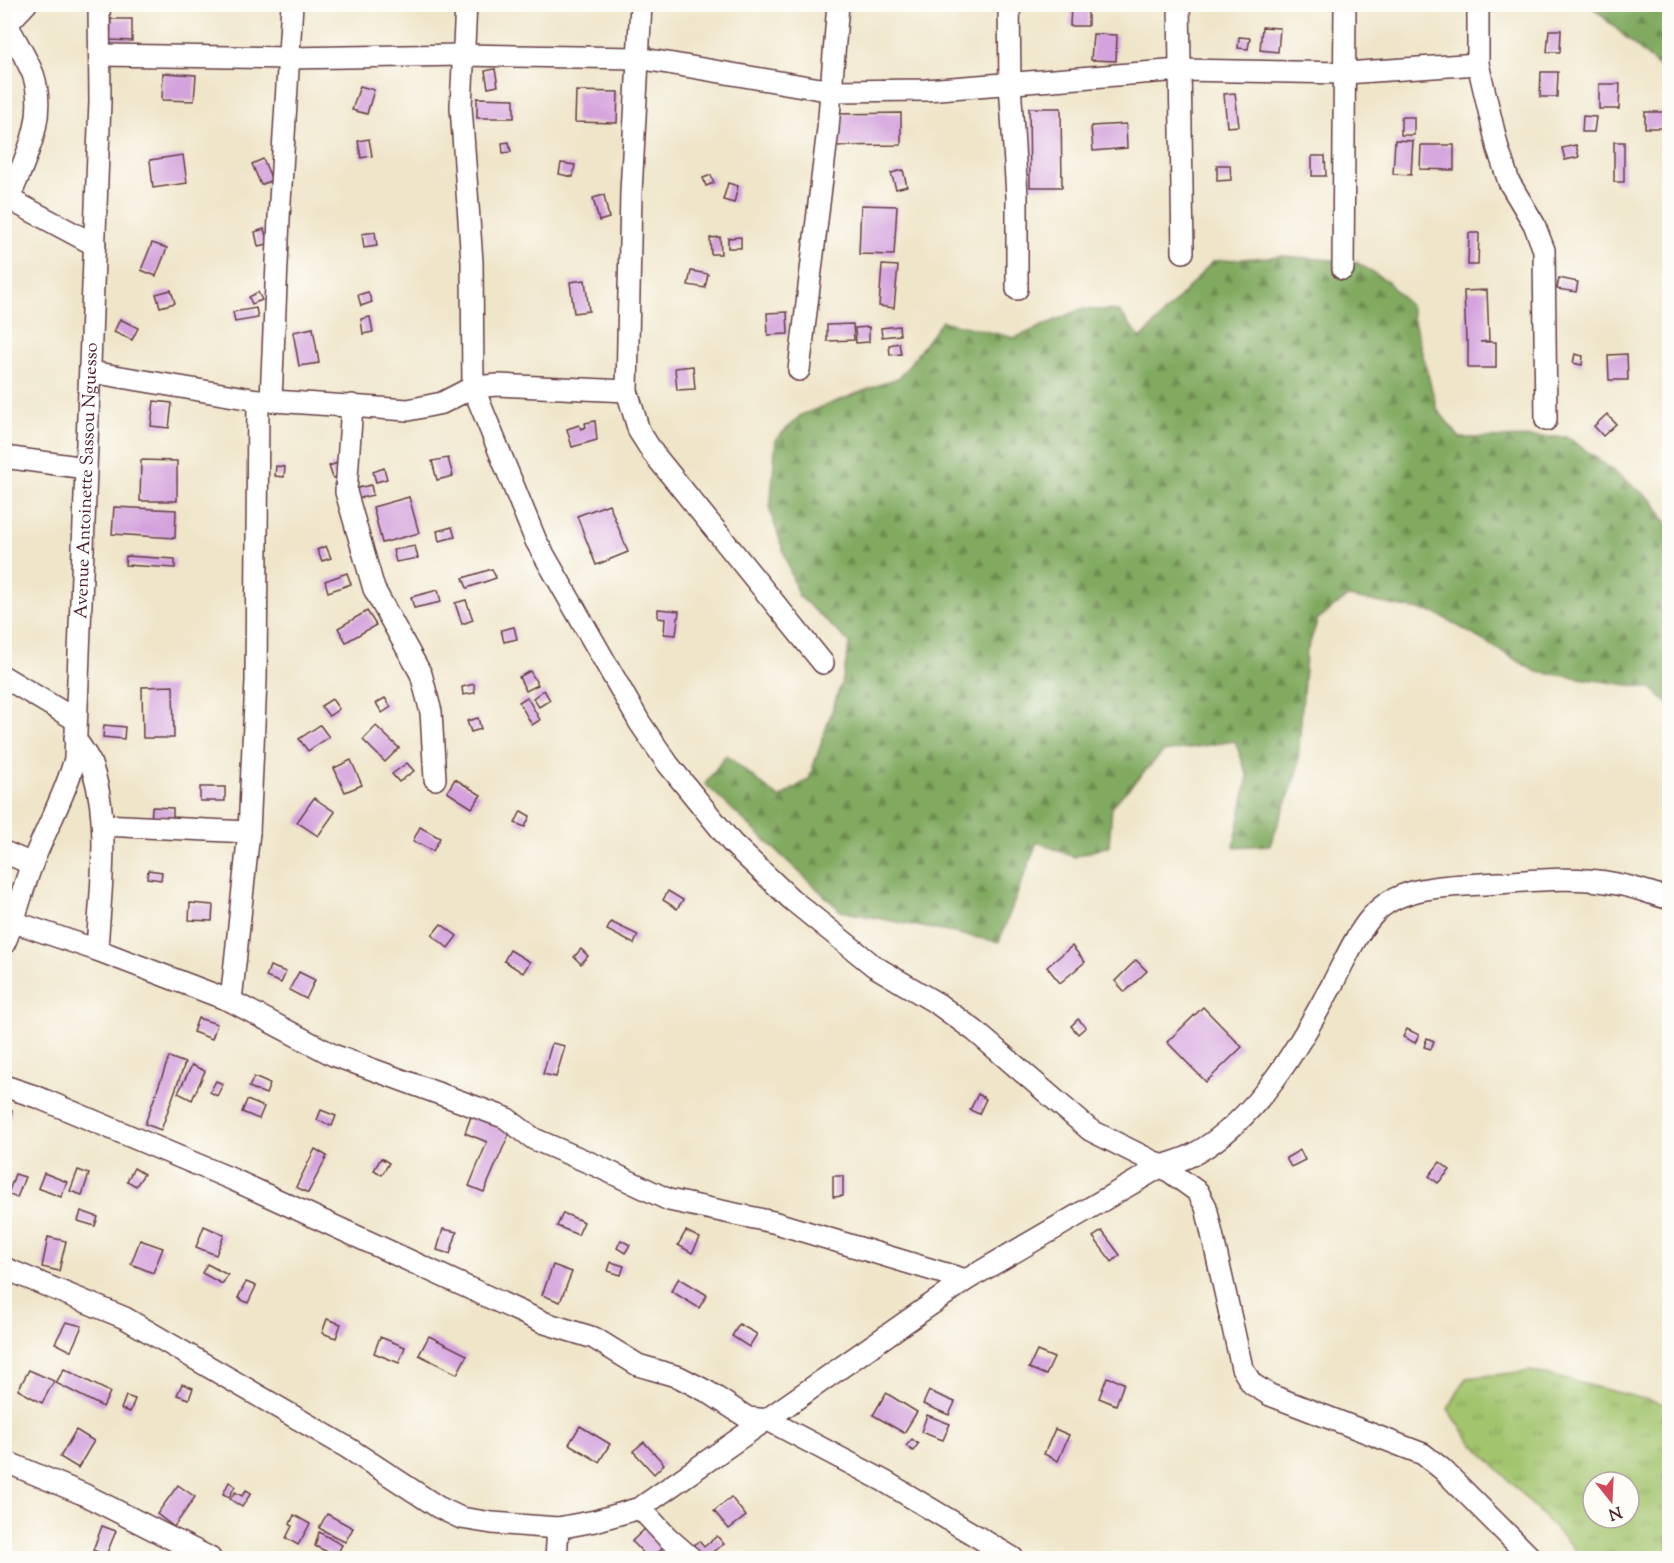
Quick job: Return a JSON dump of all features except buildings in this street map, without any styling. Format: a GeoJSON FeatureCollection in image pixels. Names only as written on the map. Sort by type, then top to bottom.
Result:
{"type":"FeatureCollection","features":[{"type":"Feature","properties":{"kind":"street"},"geometry":{"type":"LineString","coordinates":[[27,4],[6,24],[32,74],[38,97],[38,123],[7,199],[96,245]]}},
{"type":"Feature","properties":{"kind":"street","name":"Avenue Antoinette Sassou Nguesso"},"geometry":{"type":"LineString","coordinates":[[4,944],[14,922],[32,864],[70,779],[75,759],[96,245],[100,101],[99,4]]}},
{"type":"Feature","properties":{"kind":"street"},"geometry":{"type":"LineString","coordinates":[[231,1001],[249,832],[265,400],[292,4]]}},
{"type":"Feature","properties":{"kind":"street"},"geometry":{"type":"LineString","coordinates":[[466,4],[461,107],[472,262],[473,387],[536,541],[640,723],[668,764],[732,843],[754,866],[820,923],[874,966],[938,1004],[975,1031],[1090,1130],[1162,1166],[1198,1192],[1206,1207],[1242,1368],[1252,1384],[1270,1395],[1423,1454],[1442,1469],[1531,1558]]}},
{"type":"Feature","properties":{"kind":"street"},"geometry":{"type":"LineString","coordinates":[[641,4],[631,192],[627,391],[639,430],[653,453],[823,663]]}},
{"type":"Feature","properties":{"kind":"street"},"geometry":{"type":"LineString","coordinates":[[798,370],[832,91],[838,4]]}},
{"type":"Feature","properties":{"kind":"street"},"geometry":{"type":"LineString","coordinates":[[1009,4],[1010,83],[1017,196],[1017,289]]}},
{"type":"Feature","properties":{"kind":"street"},"geometry":{"type":"LineString","coordinates":[[1179,4],[1183,252]]}},
{"type":"Feature","properties":{"kind":"street"},"geometry":{"type":"LineString","coordinates":[[1343,268],[1345,4]]}},
{"type":"Feature","properties":{"kind":"street"},"geometry":{"type":"LineString","coordinates":[[1478,4],[1478,64],[1498,149],[1509,182],[1534,224],[1544,250],[1546,420]]}},
{"type":"Feature","properties":{"kind":"street"},"geometry":{"type":"LineString","coordinates":[[100,55],[288,58],[463,55],[638,58],[832,91],[927,90],[1180,70],[1345,73],[1478,64]]}},
{"type":"Feature","properties":{"kind":"street"},"geometry":{"type":"LineString","coordinates":[[91,372],[265,400],[408,410],[442,403],[473,387],[498,385],[627,391]]}},
{"type":"Feature","properties":{"kind":"street"},"geometry":{"type":"LineString","coordinates":[[352,405],[346,492],[374,589],[421,674],[431,712],[435,779]]}},
{"type":"Feature","properties":{"kind":"street"},"geometry":{"type":"LineString","coordinates":[[4,457],[86,468]]}},
{"type":"Feature","properties":{"kind":"street"},"geometry":{"type":"LineString","coordinates":[[4,677],[76,729],[90,762],[104,825],[97,950]]}},
{"type":"Feature","properties":{"kind":"street"},"geometry":{"type":"LineString","coordinates":[[104,825],[249,832]]}},
{"type":"Feature","properties":{"kind":"street"},"geometry":{"type":"LineString","coordinates":[[4,852],[32,864]]}},
{"type":"Feature","properties":{"kind":"street"},"geometry":{"type":"LineString","coordinates":[[4,1268],[125,1318],[348,1448],[438,1507],[461,1518],[492,1524],[558,1528],[595,1521],[640,1508],[966,1280],[1162,1166],[1195,1154],[1225,1132],[1268,1089],[1292,1055],[1359,936],[1377,911],[1402,895],[1443,886],[1562,879],[1617,884],[1670,899]]}},
{"type":"Feature","properties":{"kind":"street"},"geometry":{"type":"LineString","coordinates":[[14,922],[97,950],[231,1001],[333,1055],[506,1118],[541,1143],[595,1165],[655,1195],[773,1222],[966,1280]]}},
{"type":"Feature","properties":{"kind":"street"},"geometry":{"type":"LineString","coordinates":[[4,1086],[37,1097],[234,1180],[545,1323],[603,1342],[638,1365],[679,1377],[708,1392],[748,1418],[768,1420],[884,1480],[1013,1558]]}},
{"type":"Feature","properties":{"kind":"street"},"geometry":{"type":"LineString","coordinates":[[4,1461],[82,1494],[210,1558]]}},
{"type":"Feature","properties":{"kind":"street"},"geometry":{"type":"LineString","coordinates":[[640,1508],[667,1537],[691,1558]]}},
{"type":"Feature","properties":{"kind":"street"},"geometry":{"type":"LineString","coordinates":[[556,1558],[558,1528]]}},
{"type":"Feature","properties":{"kind":"green space"},"geometry":{"type":"Polygon","coordinates":[[[1590,5],[1669,5],[1669,76],[1590,5]]]}},
{"type":"Feature","properties":{"kind":"green space"},"geometry":{"type":"Polygon","coordinates":[[[1283,256],[1356,262],[1387,281],[1410,306],[1437,409],[1460,438],[1568,437],[1653,501],[1669,527],[1669,704],[1651,688],[1537,672],[1436,613],[1348,597],[1318,619],[1306,654],[1297,774],[1270,845],[1234,847],[1248,777],[1235,741],[1163,752],[1112,806],[1109,846],[1074,857],[1037,842],[999,942],[841,911],[705,784],[726,755],[779,798],[809,779],[843,678],[850,643],[798,595],[770,510],[776,439],[801,415],[900,377],[942,321],[1015,338],[1081,309],[1119,311],[1141,339],[1213,261],[1283,256]]]}},
{"type":"Feature","properties":{"kind":"green space"},"geometry":{"type":"Polygon","coordinates":[[[1531,1371],[1669,1405],[1669,1558],[1583,1558],[1469,1439],[1448,1409],[1466,1378],[1531,1371]]]}}]}
